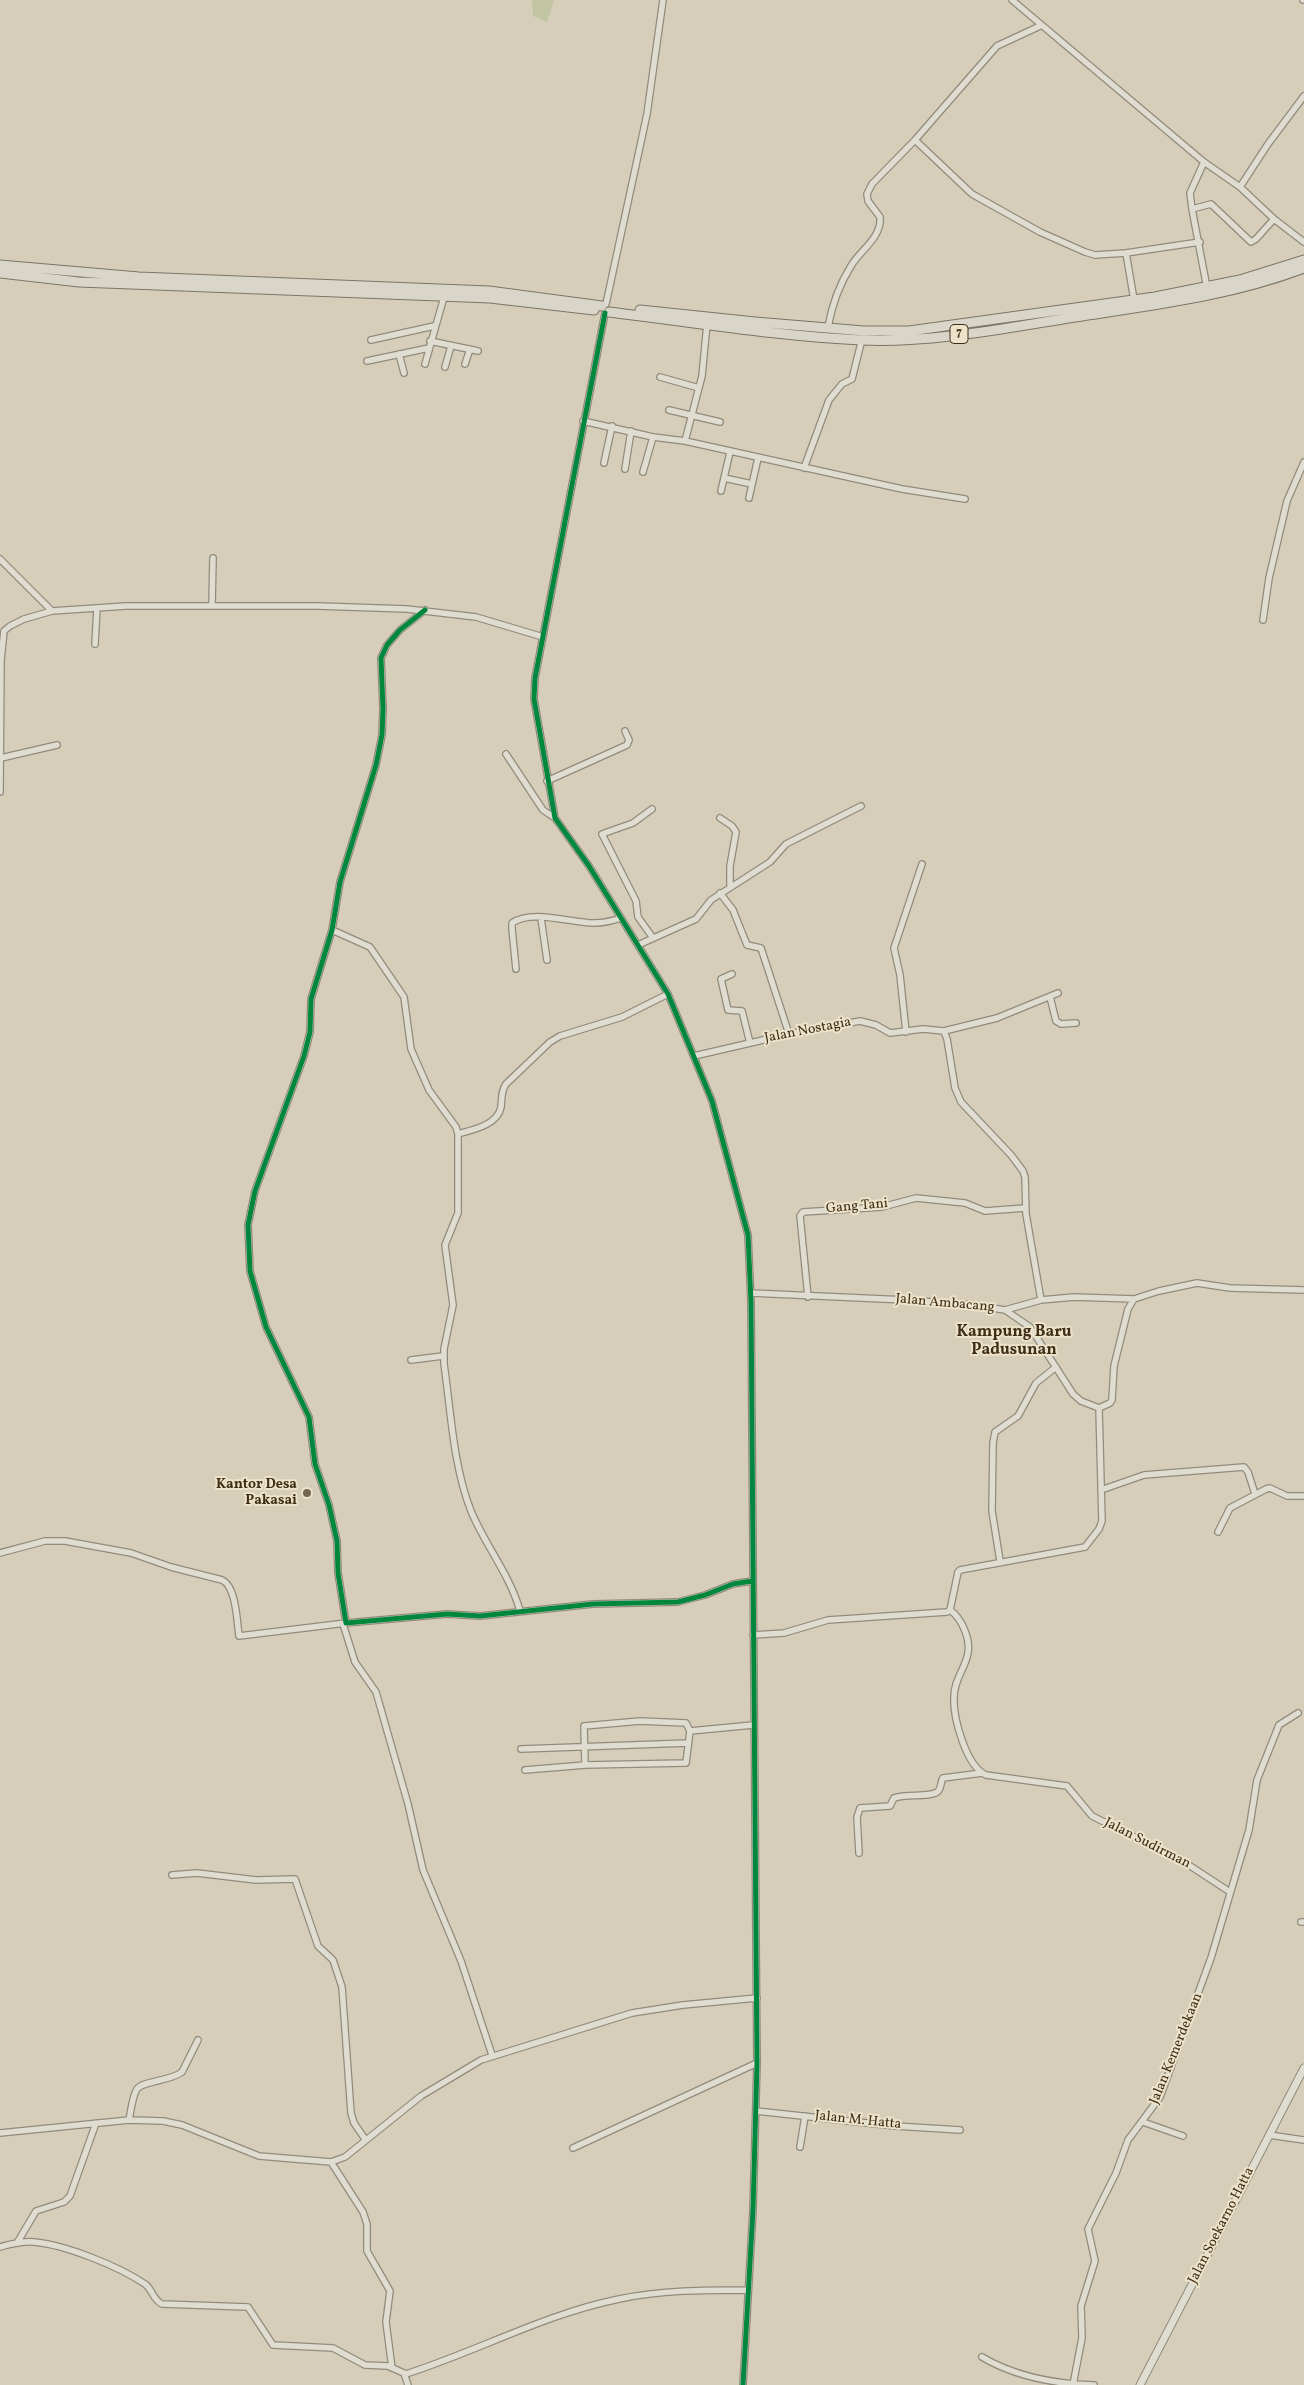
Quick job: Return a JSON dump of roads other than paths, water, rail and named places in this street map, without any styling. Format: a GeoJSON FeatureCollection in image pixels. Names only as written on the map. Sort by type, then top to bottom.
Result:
{"type":"FeatureCollection","features":[{"type":"Feature","properties":{"kind":"highway","name":"7"},"geometry":{"type":"LineString","coordinates":[[606,309],[788,334],[863,336],[1027,320],[1199,298],[1304,260]]}},
{"type":"Feature","properties":{"kind":"highway"},"geometry":{"type":"LineString","coordinates":[[0,265],[231,285],[444,297],[465,294]]}},
{"type":"Feature","properties":{"kind":"highway","name":"7"},"geometry":{"type":"LineString","coordinates":[[1027,320],[1134,300],[1241,284],[1304,268]]}},
{"type":"Feature","properties":{"kind":"highway"},"geometry":{"type":"LineString","coordinates":[[0,273],[59,281],[231,285],[465,294],[527,294],[606,309]]}},
{"type":"Feature","properties":{"kind":"highway","name":"7"},"geometry":{"type":"LineString","coordinates":[[606,309],[828,327],[863,336]]}},
{"type":"Feature","properties":{"kind":"street"},"geometry":{"type":"LineString","coordinates":[[554,818],[534,700],[535,678],[606,309],[647,114],[663,0]]}},
{"type":"Feature","properties":{"kind":"street"},"geometry":{"type":"LineString","coordinates":[[1012,0],[1040,26],[1204,162],[1240,187],[1304,242]]}},
{"type":"Feature","properties":{"kind":"street"},"geometry":{"type":"LineString","coordinates":[[828,327],[836,295],[848,270],[879,231],[880,217],[869,204],[867,198],[868,191],[997,46],[1040,26]]}},
{"type":"Feature","properties":{"kind":"street"},"geometry":{"type":"LineString","coordinates":[[1240,187],[1268,144],[1304,96]]}},
{"type":"Feature","properties":{"kind":"street"},"geometry":{"type":"LineString","coordinates":[[915,140],[965,189],[1040,232],[1092,255],[1126,253],[1200,242]]}},
{"type":"Feature","properties":{"kind":"street"},"geometry":{"type":"LineString","coordinates":[[1204,162],[1190,193],[1207,288]]}},
{"type":"Feature","properties":{"kind":"street"},"geometry":{"type":"LineString","coordinates":[[1192,209],[1211,204],[1251,242],[1256,239],[1274,218]]}},
{"type":"Feature","properties":{"kind":"street"},"geometry":{"type":"LineString","coordinates":[[1126,253],[1134,300]]}},
{"type":"Feature","properties":{"kind":"street"},"geometry":{"type":"LineString","coordinates":[[425,364],[434,326],[444,297]]}},
{"type":"Feature","properties":{"kind":"street"},"geometry":{"type":"LineString","coordinates":[[685,441],[699,388],[707,324]]}},
{"type":"Feature","properties":{"kind":"street"},"geometry":{"type":"LineString","coordinates":[[371,340],[434,326]]}},
{"type":"Feature","properties":{"kind":"street"},"geometry":{"type":"LineString","coordinates":[[804,468],[829,400],[842,384],[852,379],[863,336]]}},
{"type":"Feature","properties":{"kind":"street"},"geometry":{"type":"LineString","coordinates":[[430,341],[478,351]]}},
{"type":"Feature","properties":{"kind":"street"},"geometry":{"type":"LineString","coordinates":[[445,367],[451,346]]}},
{"type":"Feature","properties":{"kind":"street"},"geometry":{"type":"LineString","coordinates":[[368,361],[429,348]]}},
{"type":"Feature","properties":{"kind":"street"},"geometry":{"type":"LineString","coordinates":[[465,364],[470,349]]}},
{"type":"Feature","properties":{"kind":"street"},"geometry":{"type":"LineString","coordinates":[[400,354],[404,373]]}},
{"type":"Feature","properties":{"kind":"street"},"geometry":{"type":"LineString","coordinates":[[660,377],[699,388]]}},
{"type":"Feature","properties":{"kind":"street"},"geometry":{"type":"LineString","coordinates":[[669,410],[720,422]]}},
{"type":"Feature","properties":{"kind":"street"},"geometry":{"type":"LineString","coordinates":[[584,421],[612,426],[652,437],[685,441],[902,489],[965,499]]}},
{"type":"Feature","properties":{"kind":"street"},"geometry":{"type":"LineString","coordinates":[[604,462],[612,426]]}},
{"type":"Feature","properties":{"kind":"street"},"geometry":{"type":"LineString","coordinates":[[625,469],[631,431]]}},
{"type":"Feature","properties":{"kind":"street"},"geometry":{"type":"LineString","coordinates":[[643,472],[652,437]]}},
{"type":"Feature","properties":{"kind":"street"},"geometry":{"type":"LineString","coordinates":[[721,491],[730,452]]}},
{"type":"Feature","properties":{"kind":"street"},"geometry":{"type":"LineString","coordinates":[[749,498],[758,458]]}},
{"type":"Feature","properties":{"kind":"street"},"geometry":{"type":"LineString","coordinates":[[1263,620],[1269,578],[1286,501],[1304,462]]}},
{"type":"Feature","properties":{"kind":"street"},"geometry":{"type":"LineString","coordinates":[[724,478],[752,484]]}},
{"type":"Feature","properties":{"kind":"street"},"geometry":{"type":"LineString","coordinates":[[212,605],[213,558]]}},
{"type":"Feature","properties":{"kind":"street"},"geometry":{"type":"LineString","coordinates":[[0,559],[52,611]]}},
{"type":"Feature","properties":{"kind":"street"},"geometry":{"type":"LineString","coordinates":[[0,792],[1,660],[4,631],[24,619],[52,611],[126,606],[212,605],[425,610],[476,617],[543,637]]}},
{"type":"Feature","properties":{"kind":"street"},"geometry":{"type":"LineString","coordinates":[[95,644],[97,608]]}},
{"type":"Feature","properties":{"kind":"street"},"geometry":{"type":"LineString","coordinates":[[425,610],[400,630],[387,644],[381,658],[383,709],[380,748],[340,882],[332,930],[311,999],[310,1032],[304,1056],[252,1198],[248,1225],[250,1271],[266,1327],[309,1417],[315,1464],[329,1505],[337,1541],[338,1573],[344,1624],[355,1662],[376,1692],[408,1804],[423,1870],[461,1961],[492,2056]]}},
{"type":"Feature","properties":{"kind":"street"},"geometry":{"type":"LineString","coordinates":[[547,781],[628,745],[629,740],[625,731]]}},
{"type":"Feature","properties":{"kind":"street"},"geometry":{"type":"LineString","coordinates":[[1,758],[57,745]]}},
{"type":"Feature","properties":{"kind":"street"},"geometry":{"type":"LineString","coordinates":[[506,754],[543,810],[554,818],[589,866],[668,994],[714,1109],[748,1234],[751,1293],[753,1725],[757,1888],[757,1998],[756,2111],[743,2385]]}},
{"type":"Feature","properties":{"kind":"street"},"geometry":{"type":"LineString","coordinates":[[638,945],[696,919],[711,900],[770,862],[786,844],[862,806]]}},
{"type":"Feature","properties":{"kind":"street"},"geometry":{"type":"LineString","coordinates":[[652,809],[633,823],[602,834],[636,901],[638,917],[653,938]]}},
{"type":"Feature","properties":{"kind":"street"},"geometry":{"type":"LineString","coordinates":[[720,818],[732,826],[736,832],[730,866],[730,887]]}},
{"type":"Feature","properties":{"kind":"street"},"geometry":{"type":"LineString","coordinates":[[906,1032],[900,975],[894,948],[922,864]]}},
{"type":"Feature","properties":{"kind":"street"},"geometry":{"type":"LineString","coordinates":[[720,893],[733,910],[747,945],[761,948],[788,1034]]}},
{"type":"Feature","properties":{"kind":"street"},"geometry":{"type":"LineString","coordinates":[[516,969],[512,923],[521,918],[592,923],[621,918]]}},
{"type":"Feature","properties":{"kind":"street"},"geometry":{"type":"LineString","coordinates":[[541,918],[547,960]]}},
{"type":"Feature","properties":{"kind":"street"},"geometry":{"type":"LineString","coordinates":[[332,930],[370,947],[404,996],[411,1049],[430,1090],[456,1127],[458,1134],[458,1213],[445,1246],[453,1305],[443,1356],[459,1471],[465,1492],[480,1530],[515,1595],[520,1611]]}},
{"type":"Feature","properties":{"kind":"street"},"geometry":{"type":"LineString","coordinates":[[732,974],[721,979],[728,1010],[742,1011],[750,1043]]}},
{"type":"Feature","properties":{"kind":"street","name":"Jalan Nostagia"},"geometry":{"type":"LineString","coordinates":[[694,1056],[788,1034],[860,1021],[876,1025],[890,1033],[923,1029],[944,1031],[997,1018],[1058,993]]}},
{"type":"Feature","properties":{"kind":"street"},"geometry":{"type":"LineString","coordinates":[[458,1134],[478,1128],[496,1117],[500,1111],[502,1091],[506,1084],[550,1042],[560,1036],[622,1017],[668,994]]}},
{"type":"Feature","properties":{"kind":"street"},"geometry":{"type":"LineString","coordinates":[[1050,996],[1056,1021],[1076,1023]]}},
{"type":"Feature","properties":{"kind":"street"},"geometry":{"type":"LineString","coordinates":[[944,1031],[957,1094],[966,1110],[1011,1155],[1023,1171],[1025,1177],[1025,1208],[1041,1300]]}},
{"type":"Feature","properties":{"kind":"street","name":"Gang Tani"},"geometry":{"type":"LineString","coordinates":[[808,1297],[800,1216],[803,1212],[882,1207],[916,1198],[965,1203],[985,1211],[1025,1208]]}},
{"type":"Feature","properties":{"kind":"street"},"geometry":{"type":"LineString","coordinates":[[1005,1310],[1041,1300],[1074,1298],[1134,1299],[1159,1291],[1198,1283],[1230,1288],[1304,1290]]}},
{"type":"Feature","properties":{"kind":"street","name":"Jalan Ambacang"},"geometry":{"type":"LineString","coordinates":[[751,1293],[981,1305],[1005,1310],[1030,1327],[1077,1398],[1099,1408]]}},
{"type":"Feature","properties":{"kind":"street"},"geometry":{"type":"LineString","coordinates":[[982,1773],[964,1749],[954,1700],[969,1649],[963,1627],[950,1610],[958,1572],[967,1567],[1085,1547],[1102,1525],[1099,1408],[1110,1403],[1112,1400],[1114,1366],[1128,1309],[1134,1299]]}},
{"type":"Feature","properties":{"kind":"street"},"geometry":{"type":"LineString","coordinates":[[411,1360],[443,1356]]}},
{"type":"Feature","properties":{"kind":"street"},"geometry":{"type":"LineString","coordinates":[[1000,1561],[992,1511],[993,1443],[996,1432],[1018,1416],[1036,1383],[1056,1368]]}},
{"type":"Feature","properties":{"kind":"street"},"geometry":{"type":"LineString","coordinates":[[1101,1490],[1144,1475],[1244,1467],[1248,1472],[1255,1494]]}},
{"type":"Feature","properties":{"kind":"street"},"geometry":{"type":"LineString","coordinates":[[1218,1532],[1230,1508],[1268,1488],[1290,1496],[1304,1496]]}},
{"type":"Feature","properties":{"kind":"street"},"geometry":{"type":"LineString","coordinates":[[0,1553],[45,1542],[65,1541],[131,1553],[171,1567],[222,1580],[228,1583],[232,1590],[239,1636],[447,1614],[474,1616],[593,1604],[678,1602],[705,1595],[733,1584],[752,1581]]}},
{"type":"Feature","properties":{"kind":"street"},"geometry":{"type":"LineString","coordinates":[[753,1635],[784,1633],[828,1620],[947,1612],[950,1610]]}},
{"type":"Feature","properties":{"kind":"street","name":"Jalan Kemerdekaan"},"geometry":{"type":"LineString","coordinates":[[1073,2385],[1082,2338],[1081,2306],[1095,2261],[1088,2229],[1116,2173],[1128,2140],[1160,2098],[1203,1984],[1249,1830],[1262,1766],[1279,1725],[1298,1713]]}},
{"type":"Feature","properties":{"kind":"street"},"geometry":{"type":"LineString","coordinates":[[525,1770],[585,1765],[686,1763],[690,1731],[686,1723],[640,1722],[584,1726],[585,1765]]}},
{"type":"Feature","properties":{"kind":"street"},"geometry":{"type":"LineString","coordinates":[[690,1731],[753,1725]]}},
{"type":"Feature","properties":{"kind":"street"},"geometry":{"type":"LineString","coordinates":[[521,1749],[688,1743]]}},
{"type":"Feature","properties":{"kind":"street","name":"Jalan Sudirman"},"geometry":{"type":"LineString","coordinates":[[859,1854],[857,1817],[860,1808],[890,1806],[894,1798],[905,1795],[935,1794],[940,1790],[943,1778],[982,1773],[1067,1786],[1092,1816],[1181,1860],[1230,1892]]}},
{"type":"Feature","properties":{"kind":"street"},"geometry":{"type":"LineString","coordinates":[[172,1875],[197,1873],[256,1880],[295,1879],[318,1946],[331,1958],[342,1987],[351,2113],[354,2123],[365,2139]]}},
{"type":"Feature","properties":{"kind":"street"},"geometry":{"type":"LineString","coordinates":[[0,2133],[129,2120],[172,2122],[259,2156],[332,2162],[345,2157],[365,2139],[422,2096],[470,2065],[492,2056],[632,2013],[683,2005],[757,1998]]}},
{"type":"Feature","properties":{"kind":"street"},"geometry":{"type":"LineString","coordinates":[[129,2120],[137,2089],[142,2085],[169,2080],[178,2076],[182,2072],[198,2040]]}},
{"type":"Feature","properties":{"kind":"street"},"geometry":{"type":"LineString","coordinates":[[572,2148],[756,2063]]}},
{"type":"Feature","properties":{"kind":"street","name":"Jalan Soekarno Hatta"},"geometry":{"type":"LineString","coordinates":[[1140,2385],[1304,2068]]}},
{"type":"Feature","properties":{"kind":"street","name":"Jalan M. Hatta"},"geometry":{"type":"LineString","coordinates":[[756,2111],[895,2126],[960,2130]]}},
{"type":"Feature","properties":{"kind":"street"},"geometry":{"type":"LineString","coordinates":[[800,2147],[805,2116]]}},
{"type":"Feature","properties":{"kind":"street"},"geometry":{"type":"LineString","coordinates":[[1143,2122],[1183,2136]]}},
{"type":"Feature","properties":{"kind":"street"},"geometry":{"type":"LineString","coordinates":[[17,2243],[36,2211],[64,2202],[70,2196],[96,2123]]}},
{"type":"Feature","properties":{"kind":"street"},"geometry":{"type":"LineString","coordinates":[[1269,2135],[1304,2140]]}},
{"type":"Feature","properties":{"kind":"street"},"geometry":{"type":"LineString","coordinates":[[332,2162],[363,2212],[367,2224],[367,2251],[390,2291],[386,2322],[392,2368]]}},
{"type":"Feature","properties":{"kind":"street"},"geometry":{"type":"LineString","coordinates":[[0,2247],[34,2242],[48,2244],[87,2256],[145,2284],[155,2300],[162,2304],[246,2306],[252,2312],[273,2345],[332,2348],[365,2365],[392,2368],[404,2373],[512,2333],[618,2299],[662,2292],[748,2290]]}},
{"type":"Feature","properties":{"kind":"street"},"geometry":{"type":"LineString","coordinates":[[982,2357],[1008,2371],[1073,2385],[1094,2385]]}},
{"type":"Feature","properties":{"kind":"street"},"geometry":{"type":"LineString","coordinates":[[404,2373],[408,2385]]}},
{"type":"Feature","properties":{"kind":"place","name":"Kantor Desa Pakasai"},"geometry":{"type":"Point","coordinates":[307,1493]}},
{"type":"Feature","properties":{"kind":"district","name":"Kampung Baru Padusunan"},"geometry":{"type":"Point","coordinates":[1014,1342]}}]}
